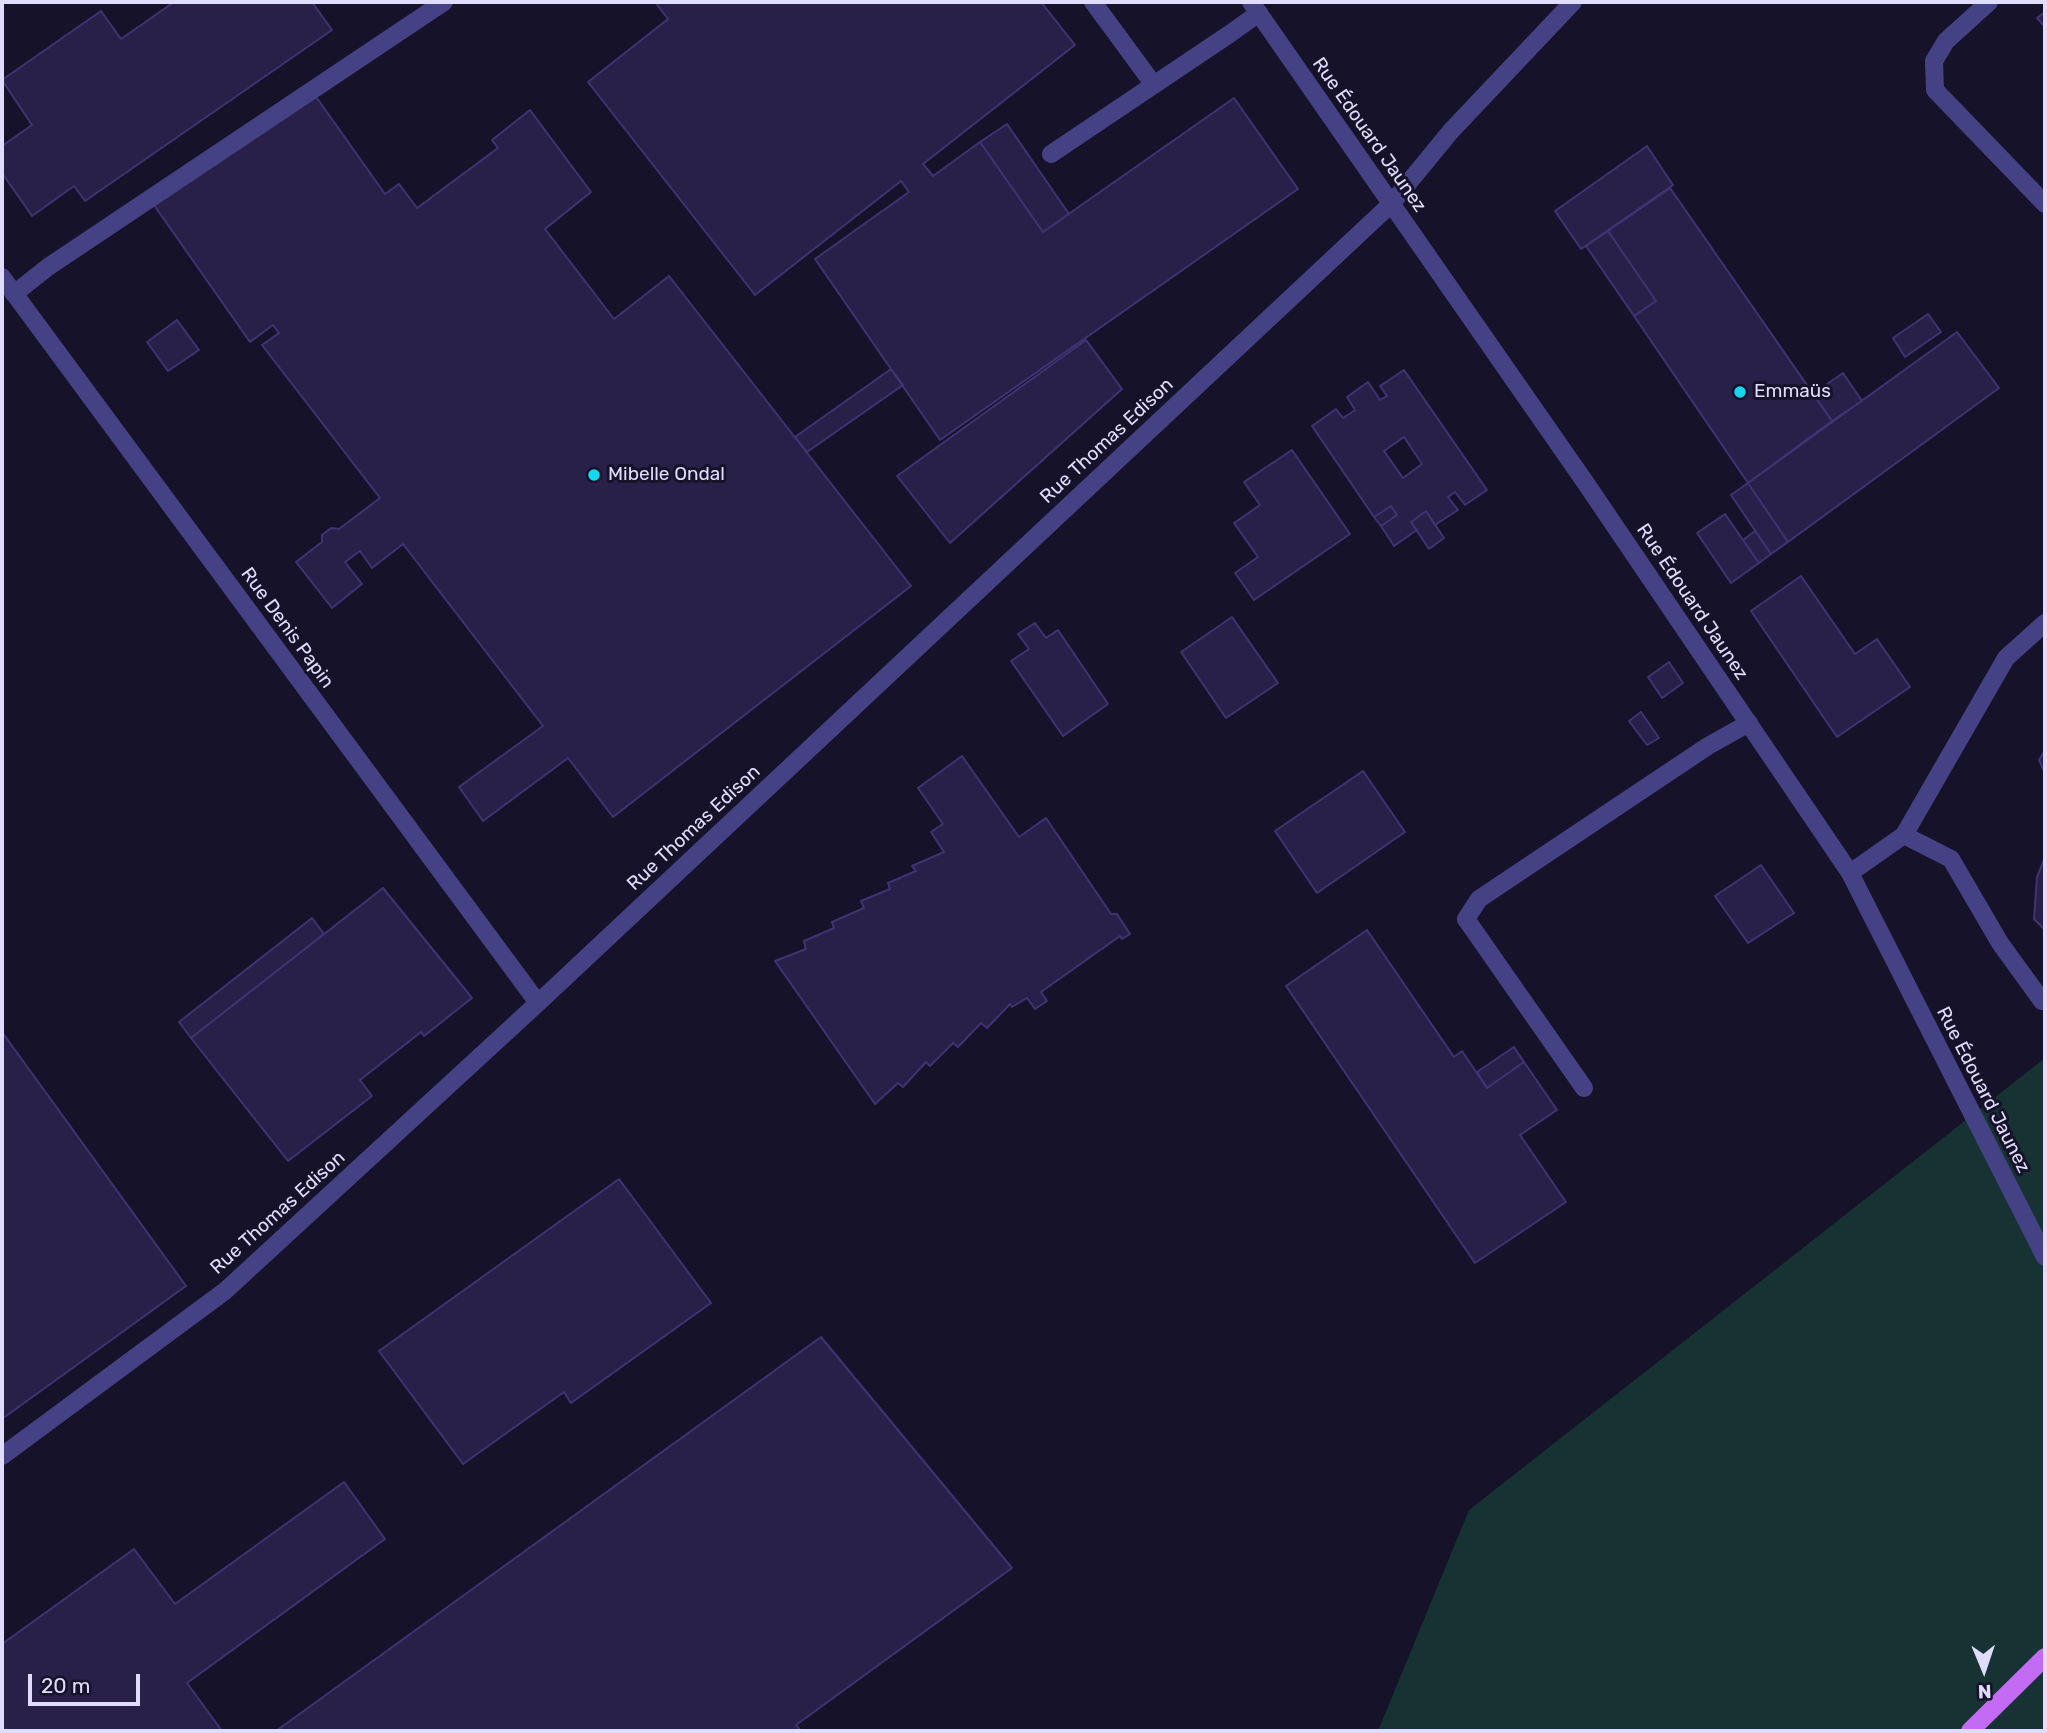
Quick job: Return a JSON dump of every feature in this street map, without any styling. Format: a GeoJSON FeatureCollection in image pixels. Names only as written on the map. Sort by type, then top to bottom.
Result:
{"type":"FeatureCollection","features":[{"type":"Feature","properties":{"kind":"main road"},"geometry":{"type":"LineString","coordinates":[[1970,1731],[2045,1657]]}},
{"type":"Feature","properties":{"kind":"street"},"geometry":{"type":"LineString","coordinates":[[14,294],[60,260],[444,2]]}},
{"type":"Feature","properties":{"kind":"street"},"geometry":{"type":"LineString","coordinates":[[1093,2],[1154,85]]}},
{"type":"Feature","properties":{"kind":"street","name":"Rue Thomas Edison"},"geometry":{"type":"LineString","coordinates":[[2,1456],[225,1291],[538,1003],[1391,204],[1451,131],[1573,2]]}},
{"type":"Feature","properties":{"kind":"street"},"geometry":{"type":"LineString","coordinates":[[1989,2],[1946,41],[1934,61],[1935,90],[2045,204]]}},
{"type":"Feature","properties":{"kind":"street"},"geometry":{"type":"LineString","coordinates":[[1051,153],[1154,85],[1255,7]]}},
{"type":"Feature","properties":{"kind":"street","name":"Rue Édouard Jaunez"},"geometry":{"type":"LineString","coordinates":[[1255,7],[1585,482],[1850,873],[2045,1257]]}},
{"type":"Feature","properties":{"kind":"street","name":"Rue Denis Papin"},"geometry":{"type":"LineString","coordinates":[[2,277],[538,1003]]}},
{"type":"Feature","properties":{"kind":"street"},"geometry":{"type":"LineString","coordinates":[[1850,873],[1904,835],[2006,658],[2045,623]]}},
{"type":"Feature","properties":{"kind":"street"},"geometry":{"type":"LineString","coordinates":[[1584,1088],[1466,919],[1479,898],[1708,746],[1749,723]]}},
{"type":"Feature","properties":{"kind":"street"},"geometry":{"type":"LineString","coordinates":[[1904,835],[1951,859],[2000,943],[2042,1001],[2045,1001]]}},
{"type":"Feature","properties":{"kind":"green space"},"geometry":{"type":"Polygon","coordinates":[[[2045,1058],[2045,1731],[1378,1731],[1469,1510],[2045,1058]]]}},
{"type":"Feature","properties":{"kind":"building"},"geometry":{"type":"Polygon","coordinates":[[[174,2],[312,2],[332,30],[85,201],[74,186],[32,216],[2,173],[2,146],[32,125],[2,80],[101,11],[121,39],[174,2]]]}},
{"type":"Feature","properties":{"kind":"building"},"geometry":{"type":"Polygon","coordinates":[[[655,2],[1041,2],[1075,45],[923,164],[933,176],[980,142],[1043,232],[1234,98],[1298,189],[940,440],[815,259],[909,192],[901,181],[755,295],[588,82],[668,19],[655,2]]]}},
{"type":"Feature","properties":{"kind":"building"},"geometry":{"type":"Polygon","coordinates":[[[2045,12],[2045,27],[2037,18],[2045,12]]]}},
{"type":"Feature","properties":{"kind":"building","name":"Mibelle Ondal"},"geometry":{"type":"Polygon","coordinates":[[[312,91],[385,194],[399,184],[417,208],[498,148],[492,140],[530,110],[591,192],[545,229],[614,319],[669,276],[911,586],[613,817],[568,758],[483,821],[459,787],[543,726],[403,544],[372,568],[360,551],[345,562],[362,584],[332,608],[296,562],[322,542],[322,535],[331,528],[339,529],[380,498],[262,345],[279,333],[273,325],[250,342],[154,205],[312,91]]]}},
{"type":"Feature","properties":{"kind":"building"},"geometry":{"type":"Polygon","coordinates":[[[1007,124],[1069,214],[1043,232],[980,142],[1007,124]]]}},
{"type":"Feature","properties":{"kind":"building"},"geometry":{"type":"Polygon","coordinates":[[[1647,146],[1673,185],[1581,249],[1555,211],[1647,146]]]}},
{"type":"Feature","properties":{"kind":"building"},"geometry":{"type":"Polygon","coordinates":[[[1670,188],[1832,421],[1748,483],[1634,316],[1656,301],[1608,231],[1670,188]]]}},
{"type":"Feature","properties":{"kind":"building"},"geometry":{"type":"Polygon","coordinates":[[[1608,231],[1656,301],[1634,316],[1586,246],[1608,231]]]}},
{"type":"Feature","properties":{"kind":"building"},"geometry":{"type":"Polygon","coordinates":[[[1928,314],[1941,332],[1905,357],[1893,338],[1928,314]]]}},
{"type":"Feature","properties":{"kind":"building"},"geometry":{"type":"Polygon","coordinates":[[[177,320],[199,350],[168,371],[147,342],[177,320]]]}},
{"type":"Feature","properties":{"kind":"building"},"geometry":{"type":"Polygon","coordinates":[[[1957,332],[1999,388],[1788,542],[1748,483],[1957,332]]]}},
{"type":"Feature","properties":{"kind":"building"},"geometry":{"type":"Polygon","coordinates":[[[1086,340],[1122,389],[950,543],[897,476],[1086,340]]]}},
{"type":"Feature","properties":{"kind":"building"},"geometry":{"type":"Polygon","coordinates":[[[891,369],[903,385],[807,452],[795,437],[891,369]]]}},
{"type":"Feature","properties":{"kind":"building"},"geometry":{"type":"Polygon","coordinates":[[[1404,370],[1487,490],[1465,505],[1455,492],[1448,497],[1458,510],[1435,525],[1426,511],[1411,522],[1417,530],[1394,546],[1381,526],[1397,515],[1391,506],[1374,517],[1312,426],[1336,409],[1343,418],[1355,410],[1347,397],[1368,382],[1380,400],[1387,396],[1380,386],[1404,370]],[[1404,437],[1384,451],[1403,478],[1422,464],[1404,437]]]}},
{"type":"Feature","properties":{"kind":"building"},"geometry":{"type":"Polygon","coordinates":[[[1843,373],[1862,401],[1832,421],[1813,394],[1843,373]]]}},
{"type":"Feature","properties":{"kind":"building"},"geometry":{"type":"Polygon","coordinates":[[[1292,450],[1350,534],[1254,600],[1235,573],[1258,557],[1234,523],[1260,505],[1244,482],[1292,450]]]}},
{"type":"Feature","properties":{"kind":"building"},"geometry":{"type":"Polygon","coordinates":[[[1748,483],[1788,542],[1771,554],[1731,495],[1748,483]]]}},
{"type":"Feature","properties":{"kind":"building"},"geometry":{"type":"Polygon","coordinates":[[[1391,506],[1397,515],[1381,526],[1374,517],[1391,506]]]}},
{"type":"Feature","properties":{"kind":"building"},"geometry":{"type":"Polygon","coordinates":[[[1426,511],[1444,538],[1429,549],[1411,522],[1426,511]]]}},
{"type":"Feature","properties":{"kind":"building"},"geometry":{"type":"Polygon","coordinates":[[[1725,514],[1759,563],[1731,583],[1697,533],[1725,514]]]}},
{"type":"Feature","properties":{"kind":"building"},"geometry":{"type":"Polygon","coordinates":[[[1755,531],[1771,554],[1759,563],[1743,540],[1755,531]]]}},
{"type":"Feature","properties":{"kind":"building"},"geometry":{"type":"Polygon","coordinates":[[[1801,576],[1855,654],[1877,639],[1910,687],[1837,737],[1751,611],[1801,576]]]}},
{"type":"Feature","properties":{"kind":"building"},"geometry":{"type":"Polygon","coordinates":[[[1232,617],[1278,683],[1226,718],[1181,652],[1232,617]]]}},
{"type":"Feature","properties":{"kind":"building"},"geometry":{"type":"Polygon","coordinates":[[[1035,623],[1046,638],[1058,630],[1108,704],[1063,736],[1011,661],[1029,649],[1018,634],[1035,623]]]}},
{"type":"Feature","properties":{"kind":"building"},"geometry":{"type":"Polygon","coordinates":[[[1669,662],[1683,683],[1662,698],[1648,677],[1669,662]]]}},
{"type":"Feature","properties":{"kind":"building"},"geometry":{"type":"Polygon","coordinates":[[[1641,712],[1659,738],[1647,745],[1629,721],[1641,712]]]}},
{"type":"Feature","properties":{"kind":"building"},"geometry":{"type":"Polygon","coordinates":[[[2045,750],[2045,773],[2039,760],[2045,750]]]}},
{"type":"Feature","properties":{"kind":"building"},"geometry":{"type":"Polygon","coordinates":[[[962,756],[1019,837],[1046,818],[1111,914],[1117,914],[1130,934],[1122,939],[1120,936],[1041,992],[1047,1001],[1035,1009],[1027,998],[1012,1007],[1010,1004],[987,1028],[981,1023],[958,1047],[953,1043],[930,1066],[926,1062],[903,1087],[898,1083],[875,1104],[775,961],[806,949],[804,941],[834,928],[832,922],[864,908],[861,901],[890,889],[888,883],[916,871],[912,866],[944,852],[931,832],[943,824],[918,788],[962,756]]]}},
{"type":"Feature","properties":{"kind":"building"},"geometry":{"type":"Polygon","coordinates":[[[1363,771],[1405,832],[1317,893],[1275,831],[1363,771]]]}},
{"type":"Feature","properties":{"kind":"building"},"geometry":{"type":"Polygon","coordinates":[[[2045,857],[2045,930],[2034,919],[2037,877],[2045,857]]]}},
{"type":"Feature","properties":{"kind":"building"},"geometry":{"type":"Polygon","coordinates":[[[1761,865],[1794,913],[1748,943],[1715,896],[1761,865]]]}},
{"type":"Feature","properties":{"kind":"building"},"geometry":{"type":"Polygon","coordinates":[[[383,888],[472,998],[424,1036],[421,1032],[360,1080],[372,1096],[288,1161],[191,1038],[383,888]]]}},
{"type":"Feature","properties":{"kind":"building"},"geometry":{"type":"Polygon","coordinates":[[[312,918],[324,934],[191,1038],[179,1022],[312,918]]]}},
{"type":"Feature","properties":{"kind":"building"},"geometry":{"type":"Polygon","coordinates":[[[1367,930],[1454,1057],[1462,1051],[1487,1088],[1524,1062],[1557,1110],[1520,1135],[1566,1202],[1475,1263],[1286,986],[1367,930]]]}},
{"type":"Feature","properties":{"kind":"building"},"geometry":{"type":"Polygon","coordinates":[[[2,1032],[186,1286],[2,1419],[2,1032]]]}},
{"type":"Feature","properties":{"kind":"building"},"geometry":{"type":"Polygon","coordinates":[[[1514,1047],[1524,1062],[1487,1088],[1477,1072],[1514,1047]]]}},
{"type":"Feature","properties":{"kind":"building"},"geometry":{"type":"Polygon","coordinates":[[[619,1179],[711,1303],[571,1403],[564,1392],[463,1464],[379,1351],[619,1179]]]}},
{"type":"Feature","properties":{"kind":"building"},"geometry":{"type":"Polygon","coordinates":[[[821,1337],[1012,1568],[796,1725],[801,1731],[276,1731],[821,1337]]]}},
{"type":"Feature","properties":{"kind":"building"},"geometry":{"type":"Polygon","coordinates":[[[344,1482],[385,1539],[187,1683],[222,1731],[2,1731],[2,1644],[134,1549],[175,1604],[344,1482]]]}},
{"type":"Feature","properties":{"kind":"place","name":"Emmaüs"},"geometry":{"type":"Point","coordinates":[1740,392]}},
{"type":"Feature","properties":{"kind":"place","name":"Mibelle Ondal"},"geometry":{"type":"Point","coordinates":[594,475]}}]}
